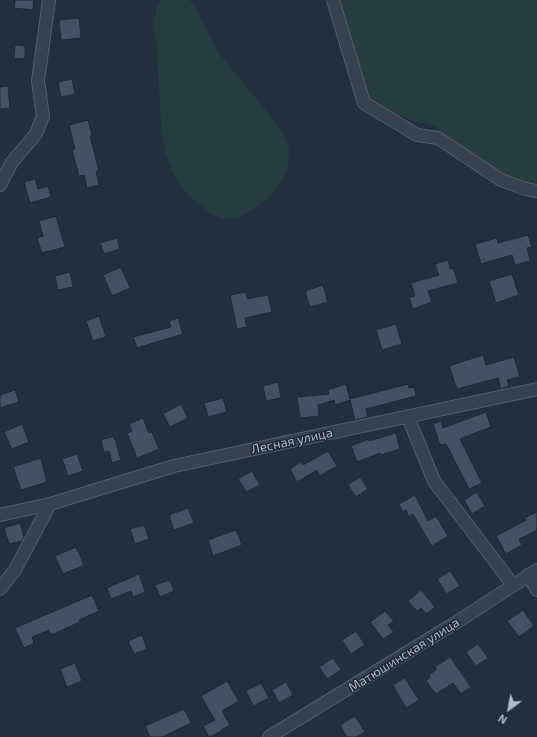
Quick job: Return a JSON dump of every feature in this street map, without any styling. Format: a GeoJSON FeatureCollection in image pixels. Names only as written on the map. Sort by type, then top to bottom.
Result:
{"type":"FeatureCollection","features":[{"type":"Feature","properties":{"kind":"street"},"geometry":{"type":"LineString","coordinates":[[0,183],[12,162],[36,134],[43,116],[38,81],[49,0]]}},
{"type":"Feature","properties":{"kind":"street"},"geometry":{"type":"LineString","coordinates":[[334,0],[364,102],[417,135],[438,138],[501,180],[526,189],[537,191]]}},
{"type":"Feature","properties":{"kind":"street","name":"Лесная улица"},"geometry":{"type":"LineString","coordinates":[[0,515],[50,504],[174,466],[537,389]]}},
{"type":"Feature","properties":{"kind":"street"},"geometry":{"type":"LineString","coordinates":[[408,417],[434,481],[513,585]]}},
{"type":"Feature","properties":{"kind":"street"},"geometry":{"type":"LineString","coordinates":[[0,589],[15,570],[50,504]]}},
{"type":"Feature","properties":{"kind":"street"},"geometry":{"type":"LineString","coordinates":[[533,573],[537,590]]}},
{"type":"Feature","properties":{"kind":"street","name":"Матюшинская улица"},"geometry":{"type":"LineString","coordinates":[[270,737],[460,620],[533,573]]}},
{"type":"Feature","properties":{"kind":"green space"},"geometry":{"type":"Polygon","coordinates":[[[162,0],[189,0],[192,2],[219,53],[281,129],[289,149],[288,166],[283,180],[266,200],[238,218],[222,219],[209,212],[188,195],[175,178],[166,155],[161,129],[157,49],[154,24],[156,8],[162,0]]]}},
{"type":"Feature","properties":{"kind":"green space"},"geometry":{"type":"Polygon","coordinates":[[[337,0],[537,0],[537,183],[503,180],[436,127],[389,113],[367,95],[337,0]]]}},
{"type":"Feature","properties":{"kind":"building"},"geometry":{"type":"Polygon","coordinates":[[[15,0],[34,0],[33,10],[14,8],[15,0]]]}},
{"type":"Feature","properties":{"kind":"building"},"geometry":{"type":"Polygon","coordinates":[[[79,18],[81,38],[61,40],[59,20],[79,18]]]}},
{"type":"Feature","properties":{"kind":"building"},"geometry":{"type":"Polygon","coordinates":[[[15,45],[25,46],[25,59],[14,58],[15,45]]]}},
{"type":"Feature","properties":{"kind":"building"},"geometry":{"type":"Polygon","coordinates":[[[72,79],[75,94],[61,97],[58,82],[72,79]]]}},
{"type":"Feature","properties":{"kind":"building"},"geometry":{"type":"Polygon","coordinates":[[[8,86],[10,108],[0,109],[0,87],[8,86]]]}},
{"type":"Feature","properties":{"kind":"building"},"geometry":{"type":"Polygon","coordinates":[[[88,120],[92,135],[90,136],[99,171],[96,172],[99,185],[87,188],[84,175],[79,176],[72,150],[75,149],[69,125],[88,120]]]}},
{"type":"Feature","properties":{"kind":"building"},"geometry":{"type":"Polygon","coordinates":[[[35,179],[38,189],[48,186],[51,197],[30,203],[24,182],[35,179]]]}},
{"type":"Feature","properties":{"kind":"building"},"geometry":{"type":"Polygon","coordinates":[[[56,216],[65,247],[42,253],[37,238],[43,236],[39,221],[56,216]]]}},
{"type":"Feature","properties":{"kind":"building"},"geometry":{"type":"Polygon","coordinates":[[[528,235],[532,247],[527,248],[530,261],[515,265],[512,255],[481,264],[475,244],[497,238],[498,243],[528,235]]]}},
{"type":"Feature","properties":{"kind":"building"},"geometry":{"type":"Polygon","coordinates":[[[117,238],[120,249],[104,254],[100,243],[117,238]]]}},
{"type":"Feature","properties":{"kind":"building"},"geometry":{"type":"Polygon","coordinates":[[[448,260],[450,269],[453,268],[458,283],[428,291],[432,302],[413,309],[409,298],[415,296],[411,283],[439,275],[435,264],[448,260]]]}},
{"type":"Feature","properties":{"kind":"building"},"geometry":{"type":"Polygon","coordinates":[[[121,267],[130,288],[112,296],[103,275],[121,267]]]}},
{"type":"Feature","properties":{"kind":"building"},"geometry":{"type":"Polygon","coordinates":[[[70,272],[73,287],[58,290],[55,276],[70,272]]]}},
{"type":"Feature","properties":{"kind":"building"},"geometry":{"type":"Polygon","coordinates":[[[512,274],[519,295],[496,303],[489,281],[512,274]]]}},
{"type":"Feature","properties":{"kind":"building"},"geometry":{"type":"Polygon","coordinates":[[[323,285],[328,302],[310,307],[305,291],[323,285]]]}},
{"type":"Feature","properties":{"kind":"building"},"geometry":{"type":"Polygon","coordinates":[[[246,292],[247,299],[268,295],[272,312],[245,318],[247,327],[237,329],[230,295],[246,292]]]}},
{"type":"Feature","properties":{"kind":"building"},"geometry":{"type":"Polygon","coordinates":[[[99,316],[106,337],[93,341],[86,321],[99,316]]]}},
{"type":"Feature","properties":{"kind":"building"},"geometry":{"type":"Polygon","coordinates":[[[178,318],[183,334],[137,348],[133,337],[171,327],[169,321],[178,318]]]}},
{"type":"Feature","properties":{"kind":"building"},"geometry":{"type":"Polygon","coordinates":[[[396,324],[402,344],[382,350],[376,330],[396,324]]]}},
{"type":"Feature","properties":{"kind":"building"},"geometry":{"type":"Polygon","coordinates":[[[483,355],[486,365],[514,357],[520,377],[507,380],[509,386],[501,389],[498,378],[457,389],[449,366],[483,355]]]}},
{"type":"Feature","properties":{"kind":"building"},"geometry":{"type":"Polygon","coordinates":[[[278,382],[281,398],[266,401],[263,386],[278,382]]]}},
{"type":"Feature","properties":{"kind":"building"},"geometry":{"type":"Polygon","coordinates":[[[346,384],[350,399],[408,384],[409,388],[414,387],[416,396],[366,409],[368,417],[355,420],[350,400],[335,405],[334,400],[318,405],[319,416],[300,418],[297,397],[329,394],[328,390],[346,384]]]}},
{"type":"Feature","properties":{"kind":"building"},"geometry":{"type":"Polygon","coordinates":[[[15,390],[19,402],[0,408],[0,395],[15,390]]]}},
{"type":"Feature","properties":{"kind":"building"},"geometry":{"type":"Polygon","coordinates":[[[223,398],[227,412],[208,417],[204,403],[223,398]]]}},
{"type":"Feature","properties":{"kind":"building"},"geometry":{"type":"Polygon","coordinates":[[[181,404],[188,418],[170,427],[163,414],[181,404]]]}},
{"type":"Feature","properties":{"kind":"building"},"geometry":{"type":"Polygon","coordinates":[[[486,412],[491,427],[460,439],[482,483],[469,489],[446,444],[440,445],[433,424],[441,421],[443,428],[486,412]]]}},
{"type":"Feature","properties":{"kind":"building"},"geometry":{"type":"Polygon","coordinates":[[[143,418],[149,433],[152,432],[159,449],[137,458],[127,433],[132,431],[129,424],[143,418]]]}},
{"type":"Feature","properties":{"kind":"building"},"geometry":{"type":"Polygon","coordinates":[[[22,424],[29,442],[12,449],[4,432],[22,424]]]}},
{"type":"Feature","properties":{"kind":"building"},"geometry":{"type":"Polygon","coordinates":[[[396,433],[400,449],[381,455],[380,453],[357,462],[351,446],[369,439],[369,441],[396,433]]]}},
{"type":"Feature","properties":{"kind":"building"},"geometry":{"type":"Polygon","coordinates":[[[114,436],[121,460],[112,463],[109,451],[104,452],[101,440],[114,436]]]}},
{"type":"Feature","properties":{"kind":"building"},"geometry":{"type":"Polygon","coordinates":[[[328,451],[337,466],[320,476],[317,470],[297,482],[290,469],[301,462],[303,465],[328,451]]]}},
{"type":"Feature","properties":{"kind":"building"},"geometry":{"type":"Polygon","coordinates":[[[77,454],[83,471],[68,476],[62,459],[77,454]]]}},
{"type":"Feature","properties":{"kind":"building"},"geometry":{"type":"Polygon","coordinates":[[[41,458],[47,482],[21,490],[13,467],[41,458]]]}},
{"type":"Feature","properties":{"kind":"building"},"geometry":{"type":"Polygon","coordinates":[[[252,471],[260,485],[246,492],[238,479],[252,471]]]}},
{"type":"Feature","properties":{"kind":"building"},"geometry":{"type":"Polygon","coordinates":[[[360,477],[368,489],[356,497],[348,485],[360,477]]]}},
{"type":"Feature","properties":{"kind":"building"},"geometry":{"type":"Polygon","coordinates":[[[477,492],[485,506],[472,514],[464,500],[477,492]]]}},
{"type":"Feature","properties":{"kind":"building"},"geometry":{"type":"Polygon","coordinates":[[[415,495],[428,521],[436,516],[448,536],[432,546],[413,514],[409,517],[406,510],[403,512],[399,504],[415,495]]]}},
{"type":"Feature","properties":{"kind":"building"},"geometry":{"type":"Polygon","coordinates":[[[188,508],[194,523],[174,530],[169,515],[188,508]]]}},
{"type":"Feature","properties":{"kind":"building"},"geometry":{"type":"Polygon","coordinates":[[[537,512],[537,530],[519,539],[522,545],[506,554],[496,536],[526,520],[524,518],[537,512]]]}},
{"type":"Feature","properties":{"kind":"building"},"geometry":{"type":"Polygon","coordinates":[[[20,523],[24,537],[22,541],[9,544],[4,528],[20,523]]]}},
{"type":"Feature","properties":{"kind":"building"},"geometry":{"type":"Polygon","coordinates":[[[144,525],[149,539],[135,544],[130,529],[144,525]]]}},
{"type":"Feature","properties":{"kind":"building"},"geometry":{"type":"Polygon","coordinates":[[[236,530],[242,545],[213,556],[208,540],[236,530]]]}},
{"type":"Feature","properties":{"kind":"building"},"geometry":{"type":"Polygon","coordinates":[[[76,547],[84,565],[63,574],[55,556],[76,547]]]}},
{"type":"Feature","properties":{"kind":"building"},"geometry":{"type":"Polygon","coordinates":[[[450,571],[460,586],[447,594],[437,579],[450,571]]]}},
{"type":"Feature","properties":{"kind":"building"},"geometry":{"type":"Polygon","coordinates":[[[139,574],[145,592],[133,597],[131,591],[111,599],[107,588],[139,574]]]}},
{"type":"Feature","properties":{"kind":"building"},"geometry":{"type":"Polygon","coordinates":[[[170,580],[174,591],[160,597],[155,585],[170,580]]]}},
{"type":"Feature","properties":{"kind":"building"},"geometry":{"type":"Polygon","coordinates":[[[421,590],[435,607],[426,614],[421,608],[417,611],[408,601],[421,590]]]}},
{"type":"Feature","properties":{"kind":"building"},"geometry":{"type":"Polygon","coordinates":[[[92,595],[99,611],[79,620],[80,622],[51,635],[49,630],[32,637],[34,643],[24,648],[15,628],[92,595]]]}},
{"type":"Feature","properties":{"kind":"building"},"geometry":{"type":"Polygon","coordinates":[[[523,610],[534,626],[519,637],[507,621],[523,610]]]}},
{"type":"Feature","properties":{"kind":"building"},"geometry":{"type":"Polygon","coordinates":[[[385,611],[394,621],[388,625],[394,632],[383,639],[370,622],[385,611]]]}},
{"type":"Feature","properties":{"kind":"building"},"geometry":{"type":"Polygon","coordinates":[[[356,631],[365,645],[351,654],[342,640],[356,631]]]}},
{"type":"Feature","properties":{"kind":"building"},"geometry":{"type":"Polygon","coordinates":[[[142,635],[147,649],[134,654],[128,641],[142,635]]]}},
{"type":"Feature","properties":{"kind":"building"},"geometry":{"type":"Polygon","coordinates":[[[478,644],[488,658],[476,666],[466,652],[478,644]]]}},
{"type":"Feature","properties":{"kind":"building"},"geometry":{"type":"Polygon","coordinates":[[[450,657],[471,687],[461,694],[453,683],[436,694],[426,681],[430,677],[429,675],[437,669],[435,667],[450,657]]]}},
{"type":"Feature","properties":{"kind":"building"},"geometry":{"type":"Polygon","coordinates":[[[333,658],[341,670],[327,679],[319,667],[333,658]]]}},
{"type":"Feature","properties":{"kind":"building"},"geometry":{"type":"Polygon","coordinates":[[[75,663],[82,681],[67,687],[60,669],[75,663]]]}},
{"type":"Feature","properties":{"kind":"building"},"geometry":{"type":"Polygon","coordinates":[[[405,678],[419,700],[406,708],[393,685],[405,678]]]}},
{"type":"Feature","properties":{"kind":"building"},"geometry":{"type":"Polygon","coordinates":[[[227,681],[239,701],[222,711],[230,725],[221,730],[222,731],[209,737],[203,726],[215,720],[201,696],[227,681]]]}},
{"type":"Feature","properties":{"kind":"building"},"geometry":{"type":"Polygon","coordinates":[[[286,682],[293,695],[279,703],[272,690],[286,682]]]}},
{"type":"Feature","properties":{"kind":"building"},"geometry":{"type":"Polygon","coordinates":[[[261,683],[269,698],[253,706],[246,691],[261,683]]]}},
{"type":"Feature","properties":{"kind":"building"},"geometry":{"type":"Polygon","coordinates":[[[184,709],[191,723],[162,737],[150,737],[145,726],[184,709]]]}},
{"type":"Feature","properties":{"kind":"building"},"geometry":{"type":"Polygon","coordinates":[[[355,716],[365,732],[356,737],[347,737],[340,725],[355,716]]]}}]}
